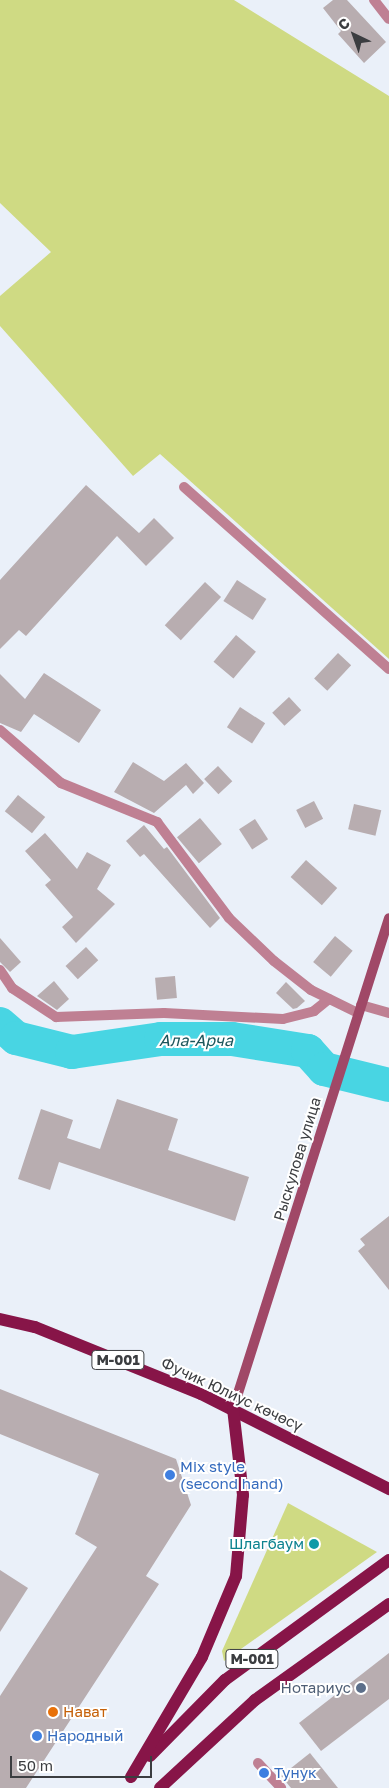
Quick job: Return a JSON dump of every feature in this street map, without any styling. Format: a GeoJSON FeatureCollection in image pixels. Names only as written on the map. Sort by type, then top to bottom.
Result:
{"type":"FeatureCollection","features":[{"type":"Feature","properties":{"kind":"main road","name":"Рыскулова улица"},"geometry":{"type":"LineString","coordinates":[[233,1409],[389,918]]}},
{"type":"Feature","properties":{"kind":"main road","name":"Фучик Юлиус көчөсү"},"geometry":{"type":"LineString","coordinates":[[0,1319],[34,1327],[233,1409],[389,1489]]}},
{"type":"Feature","properties":{"kind":"main road"},"geometry":{"type":"LineString","coordinates":[[131,1778],[202,1657],[236,1576],[243,1495],[233,1409]]}},
{"type":"Feature","properties":{"kind":"main road","name":"M-001"},"geometry":{"type":"LineString","coordinates":[[122,1788],[225,1680],[389,1560]]}},
{"type":"Feature","properties":{"kind":"main road","name":"M-001"},"geometry":{"type":"LineString","coordinates":[[160,1788],[255,1700],[389,1604]]}},
{"type":"Feature","properties":{"kind":"street"},"geometry":{"type":"LineString","coordinates":[[374,0],[389,19]]}},
{"type":"Feature","properties":{"kind":"street"},"geometry":{"type":"LineString","coordinates":[[184,487],[389,669]]}},
{"type":"Feature","properties":{"kind":"street"},"geometry":{"type":"LineString","coordinates":[[0,730],[61,783],[157,822],[229,918],[274,961],[329,999],[360,1009],[389,1013]]}},
{"type":"Feature","properties":{"kind":"street"},"geometry":{"type":"LineString","coordinates":[[0,970],[12,988],[56,1016],[164,1013],[283,1019],[314,1011],[329,999]]}},
{"type":"Feature","properties":{"kind":"street"},"geometry":{"type":"LineString","coordinates":[[258,1763],[281,1788]]}},
{"type":"Feature","properties":{"kind":"green space"},"geometry":{"type":"Polygon","coordinates":[[[0,0],[234,0],[389,96],[389,659],[160,454],[133,476],[0,326],[0,296],[51,252],[0,203],[0,0]]]}},
{"type":"Feature","properties":{"kind":"green space"},"geometry":{"type":"Polygon","coordinates":[[[288,1503],[377,1552],[224,1661],[222,1651],[288,1503]]]}},
{"type":"Feature","properties":{"kind":"building"},"geometry":{"type":"Polygon","coordinates":[[[333,0],[347,0],[386,42],[364,63],[338,34],[341,31],[323,8],[333,0]]]}},
{"type":"Feature","properties":{"kind":"building"},"geometry":{"type":"Polygon","coordinates":[[[86,485],[139,533],[154,518],[174,538],[146,566],[117,536],[26,636],[19,630],[0,649],[0,580],[86,485]]]}},
{"type":"Feature","properties":{"kind":"building"},"geometry":{"type":"Polygon","coordinates":[[[237,580],[266,599],[253,620],[223,601],[237,580]]]}},
{"type":"Feature","properties":{"kind":"building"},"geometry":{"type":"Polygon","coordinates":[[[205,582],[221,597],[181,640],[165,625],[205,582]]]}},
{"type":"Feature","properties":{"kind":"building"},"geometry":{"type":"Polygon","coordinates":[[[236,635],[256,652],[233,679],[214,662],[236,635]]]}},
{"type":"Feature","properties":{"kind":"building"},"geometry":{"type":"Polygon","coordinates":[[[338,653],[351,665],[327,691],[314,679],[338,653]]]}},
{"type":"Feature","properties":{"kind":"building"},"geometry":{"type":"Polygon","coordinates":[[[44,673],[101,710],[79,743],[34,714],[21,732],[0,723],[0,674],[25,699],[44,673]]]}},
{"type":"Feature","properties":{"kind":"building"},"geometry":{"type":"Polygon","coordinates":[[[289,697],[301,710],[284,726],[272,713],[289,697]]]}},
{"type":"Feature","properties":{"kind":"building"},"geometry":{"type":"Polygon","coordinates":[[[240,707],[265,723],[252,743],[227,727],[240,707]]]}},
{"type":"Feature","properties":{"kind":"building"},"geometry":{"type":"Polygon","coordinates":[[[133,762],[164,781],[186,763],[204,783],[193,794],[186,785],[154,813],[114,792],[133,762]]]}},
{"type":"Feature","properties":{"kind":"building"},"geometry":{"type":"Polygon","coordinates":[[[218,766],[232,781],[218,794],[204,779],[218,766]]]}},
{"type":"Feature","properties":{"kind":"building"},"geometry":{"type":"Polygon","coordinates":[[[18,795],[45,817],[32,833],[5,811],[18,795]]]}},
{"type":"Feature","properties":{"kind":"building"},"geometry":{"type":"Polygon","coordinates":[[[314,801],[323,819],[305,828],[296,810],[314,801]]]}},
{"type":"Feature","properties":{"kind":"building"},"geometry":{"type":"Polygon","coordinates":[[[354,804],[381,810],[375,836],[348,829],[354,804]]]}},
{"type":"Feature","properties":{"kind":"building"},"geometry":{"type":"Polygon","coordinates":[[[200,818],[222,844],[199,863],[177,837],[200,818]]]}},
{"type":"Feature","properties":{"kind":"building"},"geometry":{"type":"Polygon","coordinates":[[[255,819],[268,839],[252,849],[239,829],[255,819]]]}},
{"type":"Feature","properties":{"kind":"building"},"geometry":{"type":"Polygon","coordinates":[[[144,825],[164,849],[167,847],[220,918],[210,928],[144,854],[140,857],[126,841],[144,825]]]}},
{"type":"Feature","properties":{"kind":"building"},"geometry":{"type":"Polygon","coordinates":[[[45,833],[77,869],[87,852],[111,865],[97,889],[115,904],[76,943],[62,927],[73,917],[45,885],[51,880],[25,851],[45,833]]]}},
{"type":"Feature","properties":{"kind":"building"},"geometry":{"type":"Polygon","coordinates":[[[306,860],[337,888],[322,905],[291,877],[306,860]]]}},
{"type":"Feature","properties":{"kind":"building"},"geometry":{"type":"Polygon","coordinates":[[[335,936],[353,951],[331,977],[313,962],[335,936]]]}},
{"type":"Feature","properties":{"kind":"building"},"geometry":{"type":"Polygon","coordinates":[[[0,938],[21,962],[10,972],[0,962],[0,938]]]}},
{"type":"Feature","properties":{"kind":"building"},"geometry":{"type":"Polygon","coordinates":[[[86,947],[98,960],[78,979],[66,966],[86,947]]]}},
{"type":"Feature","properties":{"kind":"building"},"geometry":{"type":"Polygon","coordinates":[[[175,976],[177,998],[157,1000],[155,978],[175,976]]]}},
{"type":"Feature","properties":{"kind":"building"},"geometry":{"type":"Polygon","coordinates":[[[54,981],[69,999],[57,1010],[37,996],[54,981]]]}},
{"type":"Feature","properties":{"kind":"building"},"geometry":{"type":"Polygon","coordinates":[[[286,982],[305,1001],[297,1008],[293,1009],[276,993],[286,982]]]}},
{"type":"Feature","properties":{"kind":"building"},"geometry":{"type":"Polygon","coordinates":[[[117,1099],[178,1119],[168,1150],[249,1177],[235,1221],[59,1162],[50,1190],[18,1179],[41,1109],[73,1120],[67,1138],[100,1149],[117,1099]]]}},
{"type":"Feature","properties":{"kind":"building"},"geometry":{"type":"Polygon","coordinates":[[[389,1216],[389,1290],[358,1251],[365,1245],[360,1239],[389,1216]]]}},
{"type":"Feature","properties":{"kind":"building"},"geometry":{"type":"Polygon","coordinates":[[[0,1389],[176,1459],[191,1505],[146,1576],[159,1584],[26,1788],[0,1788],[0,1696],[97,1547],[75,1534],[99,1474],[0,1434],[0,1389]]]}},
{"type":"Feature","properties":{"kind":"building"},"geometry":{"type":"Polygon","coordinates":[[[0,1570],[28,1588],[0,1632],[0,1570]]]}},
{"type":"Feature","properties":{"kind":"building"},"geometry":{"type":"Polygon","coordinates":[[[389,1653],[389,1699],[321,1751],[299,1723],[389,1653]]]}},
{"type":"Feature","properties":{"kind":"building"},"geometry":{"type":"Polygon","coordinates":[[[310,1753],[338,1788],[291,1788],[281,1776],[310,1753]]]}},
{"type":"Feature","properties":{"kind":"waterway","name":"Ала-Арча"},"geometry":{"type":"LineString","coordinates":[[0,1024],[16,1038],[72,1052],[161,1039],[232,1039],[308,1051],[324,1069],[389,1085]]}},
{"type":"Feature","properties":{"kind":"place","name":"Mix style (second hand)"},"geometry":{"type":"Point","coordinates":[170,1475]}},
{"type":"Feature","properties":{"kind":"place","name":"Шлагбаум"},"geometry":{"type":"Point","coordinates":[314,1544]}},
{"type":"Feature","properties":{"kind":"place","name":"Нотариус"},"geometry":{"type":"Point","coordinates":[361,1688]}},
{"type":"Feature","properties":{"kind":"place","name":"Нават"},"geometry":{"type":"Point","coordinates":[53,1712]}},
{"type":"Feature","properties":{"kind":"place","name":"Народный"},"geometry":{"type":"Point","coordinates":[37,1736]}},
{"type":"Feature","properties":{"kind":"place","name":"Тунук"},"geometry":{"type":"Point","coordinates":[264,1773]}}]}
